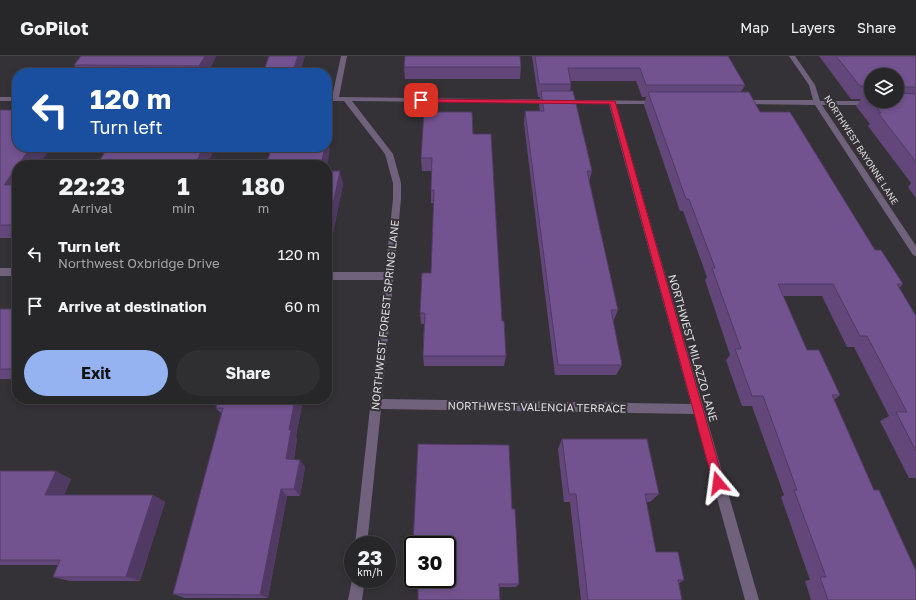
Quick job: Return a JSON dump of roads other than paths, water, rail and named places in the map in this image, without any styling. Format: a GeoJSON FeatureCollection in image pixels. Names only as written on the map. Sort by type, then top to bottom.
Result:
{"type":"FeatureCollection","features":[{"type":"Feature","properties":{"kind":"street"},"geometry":{"type":"LineString","coordinates":[[344,56],[335,99],[668,102]]}},
{"type":"Feature","properties":{"kind":"street","name":"NORTHWEST BAYONNE LANE"},"geometry":{"type":"LineString","coordinates":[[792,56],[812,85],[817,102],[916,253]]}},
{"type":"Feature","properties":{"kind":"street"},"geometry":{"type":"LineString","coordinates":[[0,99],[12,99]]}},
{"type":"Feature","properties":{"kind":"street","name":"NORTHWEST FOREST SPRING LANE"},"geometry":{"type":"LineString","coordinates":[[346,100],[389,154],[397,183],[397,199],[362,536]]}},
{"type":"Feature","properties":{"kind":"street","name":"NORTHWEST MILAZZO LANE"},"geometry":{"type":"LineString","coordinates":[[612,102],[697,409],[752,600]]}},
{"type":"Feature","properties":{"kind":"street"},"geometry":{"type":"LineString","coordinates":[[731,102],[864,103]]}},
{"type":"Feature","properties":{"kind":"street"},"geometry":{"type":"LineString","coordinates":[[0,272],[12,272]]}},
{"type":"Feature","properties":{"kind":"street"},"geometry":{"type":"LineString","coordinates":[[332,276],[389,276]]}},
{"type":"Feature","properties":{"kind":"street","name":"NORTHWEST VALENCIA TERRACE"},"geometry":{"type":"LineString","coordinates":[[376,404],[697,409]]}},
{"type":"Feature","properties":{"kind":"street"},"geometry":{"type":"LineString","coordinates":[[355,600],[357,588]]}}]}
